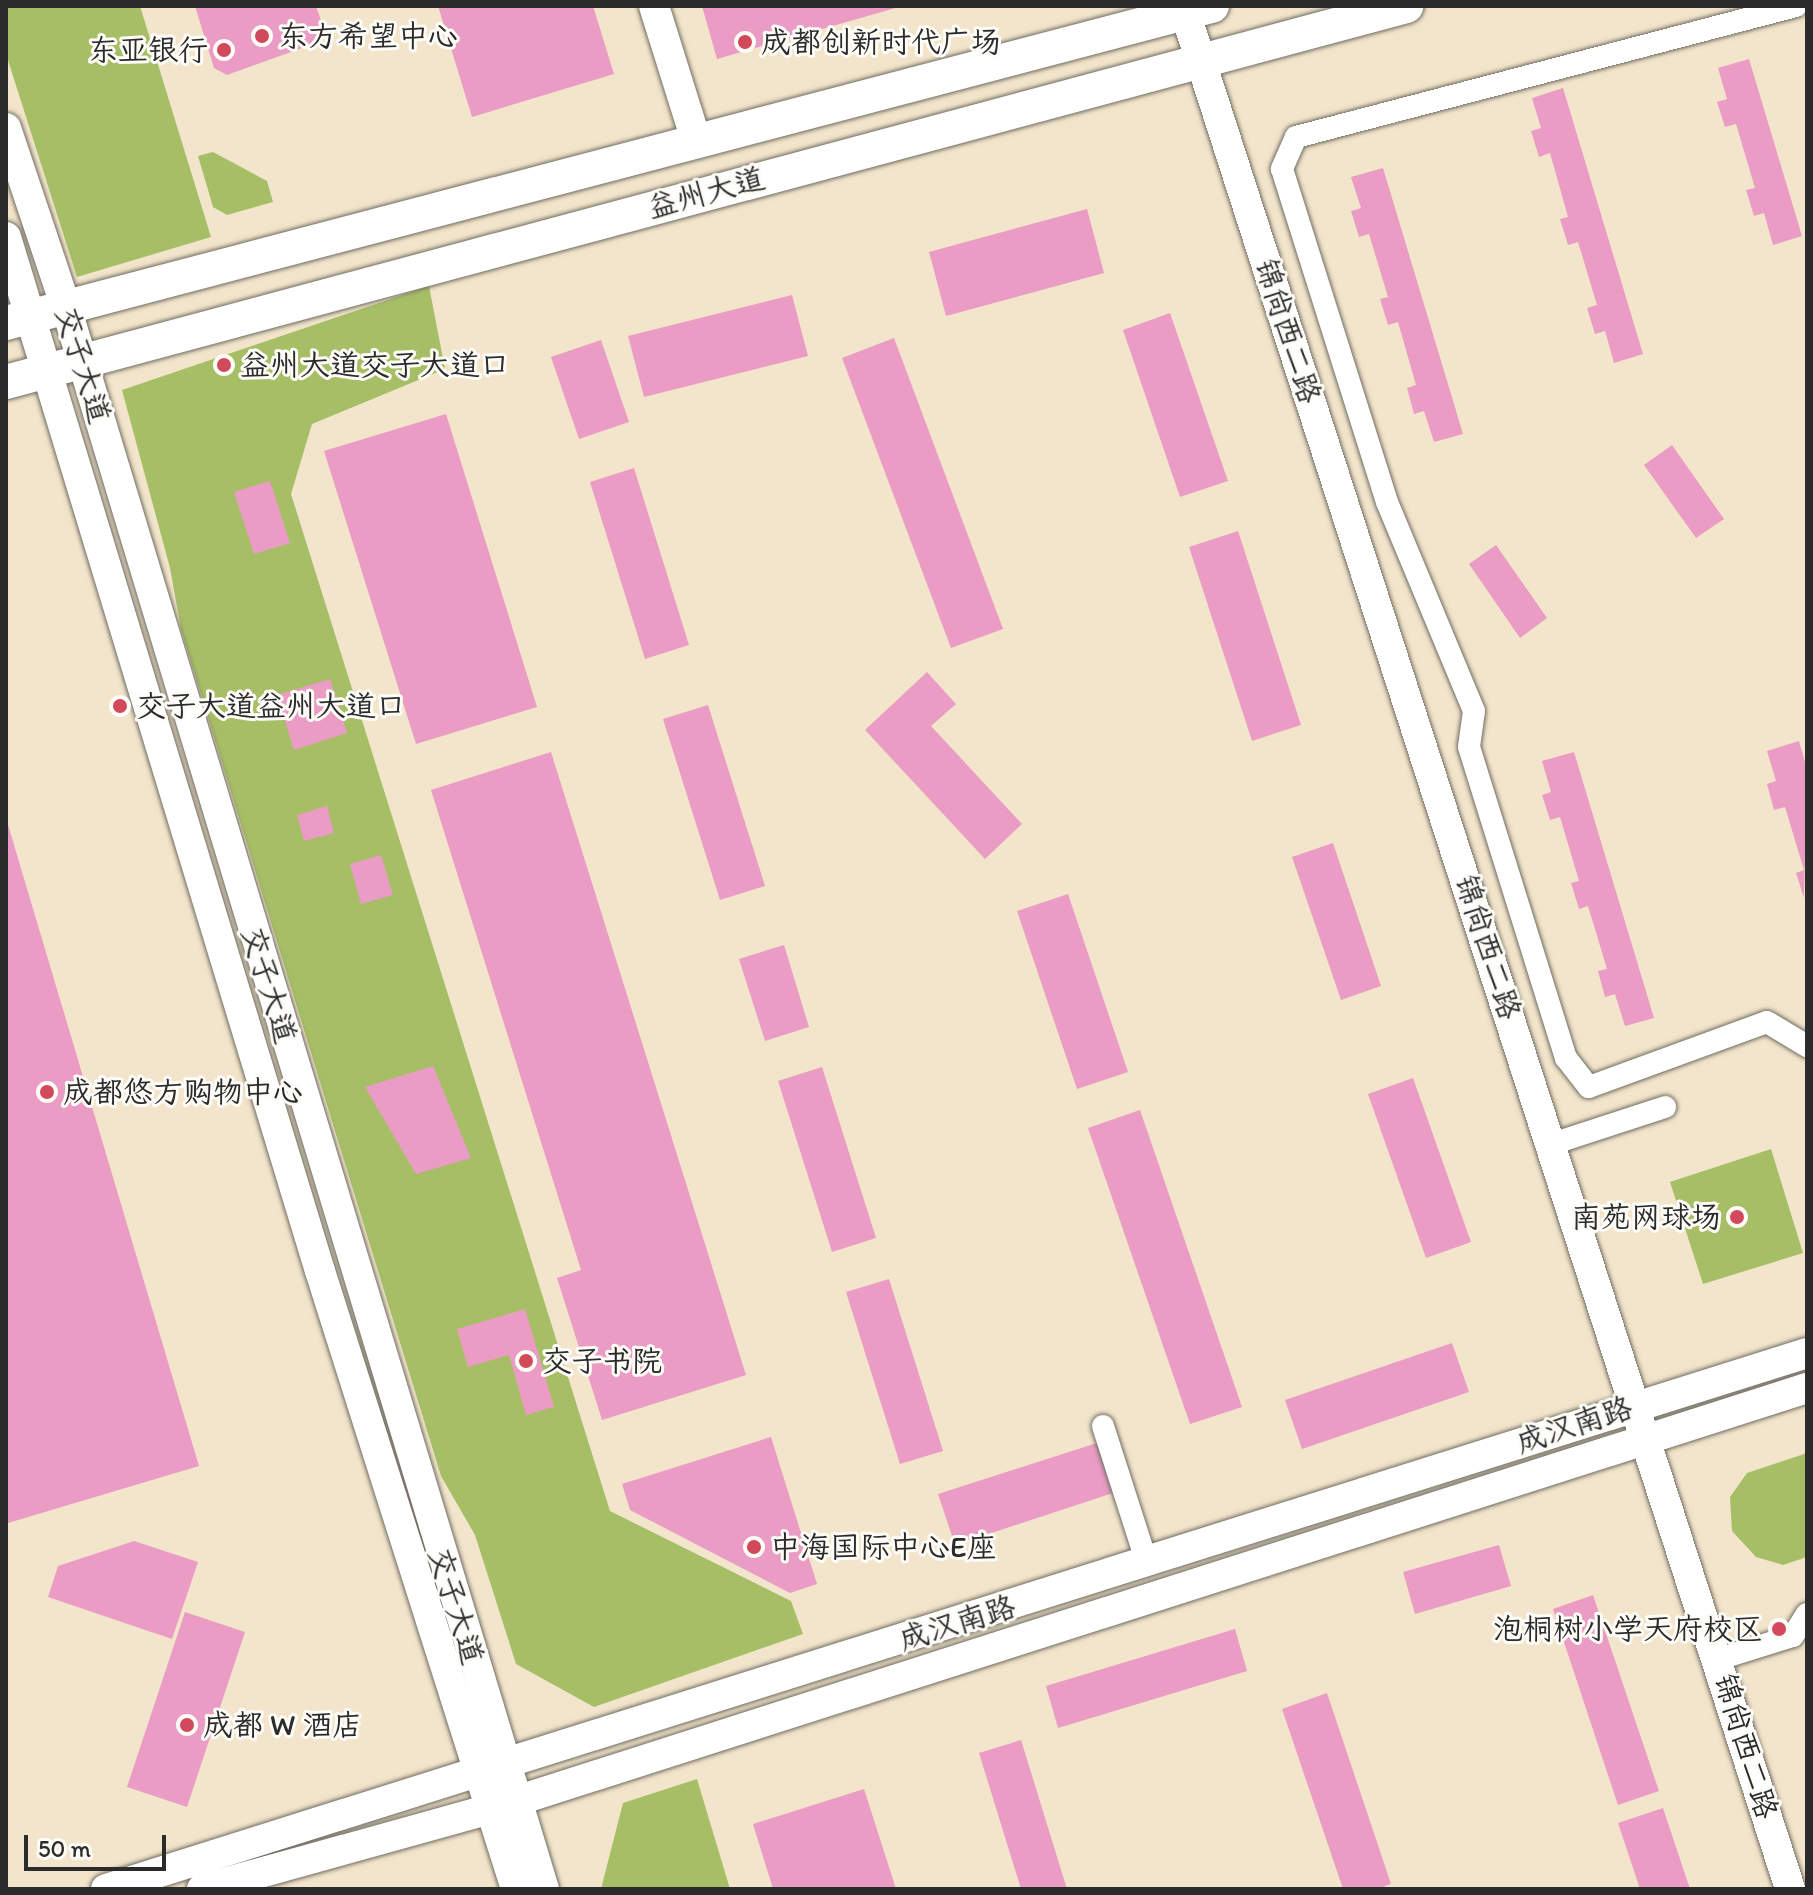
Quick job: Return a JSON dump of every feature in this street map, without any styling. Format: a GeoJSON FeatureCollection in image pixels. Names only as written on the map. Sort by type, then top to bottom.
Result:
{"type":"FeatureCollection","features":[{"type":"Feature","properties":{"kind":"main road"},"geometry":{"type":"LineString","coordinates":[[654,6],[696,140]]}},
{"type":"Feature","properties":{"kind":"main road","name":"益州大道"},"geometry":{"type":"LineString","coordinates":[[6,382],[1406,6]]}},
{"type":"Feature","properties":{"kind":"main road","name":"益州大道"},"geometry":{"type":"LineString","coordinates":[[18,320],[1194,8]]}},
{"type":"Feature","properties":{"kind":"main road","name":"锦尚西二路"},"geometry":{"type":"LineString","coordinates":[[1194,8],[1199,60],[1637,1404],[1790,1889]]}},
{"type":"Feature","properties":{"kind":"main road","name":"交子大道"},"geometry":{"type":"LineString","coordinates":[[6,128],[66,307],[491,1766]]}},
{"type":"Feature","properties":{"kind":"main road","name":"交子大道"},"geometry":{"type":"LineString","coordinates":[[6,237],[18,320],[47,371],[315,1255],[504,1804],[544,1889]]}},
{"type":"Feature","properties":{"kind":"main road","name":"成汉南路"},"geometry":{"type":"LineString","coordinates":[[106,1889],[1147,1563],[1637,1404],[1807,1353]]}},
{"type":"Feature","properties":{"kind":"main road","name":"成汉南路"},"geometry":{"type":"LineString","coordinates":[[202,1889],[504,1804],[1807,1388]]}},
{"type":"Feature","properties":{"kind":"main road","name":"交子大道"},"geometry":{"type":"LineString","coordinates":[[504,1804],[516,1889]]}},
{"type":"Feature","properties":{"kind":"street"},"geometry":{"type":"LineString","coordinates":[[1796,6],[1296,137],[1282,169],[1387,502],[1474,711],[1469,747],[1566,1058],[1589,1087],[1767,1022],[1807,1046]]}},
{"type":"Feature","properties":{"kind":"street"},"geometry":{"type":"LineString","coordinates":[[1552,1144],[1665,1107]]}},
{"type":"Feature","properties":{"kind":"street"},"geometry":{"type":"LineString","coordinates":[[1103,1426],[1147,1563]]}},
{"type":"Feature","properties":{"kind":"street"},"geometry":{"type":"LineString","coordinates":[[1719,1659],[1793,1636],[1807,1614]]}},
{"type":"Feature","properties":{"kind":"green space"},"geometry":{"type":"Polygon","coordinates":[[[6,6],[140,6],[211,237],[77,277],[6,54],[6,6]]]}},
{"type":"Feature","properties":{"kind":"green space"},"geometry":{"type":"Polygon","coordinates":[[[213,152],[267,181],[273,202],[227,215],[213,207],[198,156],[213,152]]]}},
{"type":"Feature","properties":{"kind":"green space"},"geometry":{"type":"Polygon","coordinates":[[[429,286],[445,369],[312,424],[291,494],[610,1511],[791,1601],[803,1634],[594,1707],[516,1664],[475,1535],[441,1476],[181,629],[170,568],[122,390],[429,286]]]}},
{"type":"Feature","properties":{"kind":"green space","name":"南苑网球场"},"geometry":{"type":"Polygon","coordinates":[[[1771,1149],[1803,1253],[1703,1284],[1670,1182],[1771,1149]]]}},
{"type":"Feature","properties":{"kind":"green space"},"geometry":{"type":"Polygon","coordinates":[[[1807,1453],[1807,1557],[1783,1565],[1756,1557],[1732,1531],[1730,1497],[1747,1473],[1807,1453]]]}},
{"type":"Feature","properties":{"kind":"green space"},"geometry":{"type":"Polygon","coordinates":[[[697,1779],[730,1889],[601,1889],[623,1803],[697,1779]]]}},
{"type":"Feature","properties":{"kind":"building","name":"东方希望中心"},"geometry":{"type":"Polygon","coordinates":[[[195,6],[316,6],[324,29],[316,43],[227,75],[214,68],[195,6]]]}},
{"type":"Feature","properties":{"kind":"building"},"geometry":{"type":"Polygon","coordinates":[[[438,6],[593,6],[614,74],[472,117],[438,6]]]}},
{"type":"Feature","properties":{"kind":"building","name":"成都创新时代广场"},"geometry":{"type":"Polygon","coordinates":[[[702,6],[899,6],[899,7],[717,59],[702,6]]]}},
{"type":"Feature","properties":{"kind":"building"},"geometry":{"type":"Polygon","coordinates":[[[1749,59],[1802,236],[1773,245],[1764,213],[1754,216],[1746,190],[1755,188],[1736,124],[1725,127],[1717,102],[1727,99],[1718,68],[1749,59]]]}},
{"type":"Feature","properties":{"kind":"building"},"geometry":{"type":"Polygon","coordinates":[[[1563,88],[1643,354],[1614,363],[1605,331],[1595,334],[1587,308],[1597,305],[1578,242],[1568,245],[1560,219],[1568,217],[1550,153],[1539,157],[1531,131],[1541,128],[1532,98],[1563,88]]]}},
{"type":"Feature","properties":{"kind":"building"},"geometry":{"type":"Polygon","coordinates":[[[1383,168],[1463,434],[1434,442],[1424,411],[1414,414],[1407,388],[1416,385],[1398,322],[1388,325],[1380,299],[1388,297],[1369,234],[1359,237],[1351,211],[1361,208],[1351,177],[1383,168]]]}},
{"type":"Feature","properties":{"kind":"building"},"geometry":{"type":"Polygon","coordinates":[[[1087,209],[1104,273],[946,316],[929,252],[1087,209]]]}},
{"type":"Feature","properties":{"kind":"building"},"geometry":{"type":"Polygon","coordinates":[[[792,295],[808,356],[644,397],[628,336],[792,295]]]}},
{"type":"Feature","properties":{"kind":"building"},"geometry":{"type":"Polygon","coordinates":[[[1170,313],[1228,481],[1180,497],[1123,330],[1170,313]]]}},
{"type":"Feature","properties":{"kind":"building"},"geometry":{"type":"Polygon","coordinates":[[[894,338],[1003,629],[951,648],[842,358],[894,338]]]}},
{"type":"Feature","properties":{"kind":"building"},"geometry":{"type":"Polygon","coordinates":[[[601,340],[629,422],[579,439],[551,357],[601,340]]]}},
{"type":"Feature","properties":{"kind":"building"},"geometry":{"type":"Polygon","coordinates":[[[446,414],[537,707],[416,744],[324,451],[446,414]]]}},
{"type":"Feature","properties":{"kind":"building"},"geometry":{"type":"Polygon","coordinates":[[[1672,445],[1724,519],[1696,538],[1644,465],[1672,445]]]}},
{"type":"Feature","properties":{"kind":"building"},"geometry":{"type":"Polygon","coordinates":[[[634,468],[689,645],[645,659],[590,482],[634,468]]]}},
{"type":"Feature","properties":{"kind":"building"},"geometry":{"type":"Polygon","coordinates":[[[270,481],[290,543],[254,554],[234,492],[270,481]]]}},
{"type":"Feature","properties":{"kind":"building"},"geometry":{"type":"Polygon","coordinates":[[[1238,531],[1301,725],[1252,741],[1189,547],[1238,531]]]}},
{"type":"Feature","properties":{"kind":"building"},"geometry":{"type":"Polygon","coordinates":[[[1496,545],[1547,618],[1520,638],[1469,564],[1496,545]]]}},
{"type":"Feature","properties":{"kind":"building"},"geometry":{"type":"Polygon","coordinates":[[[927,672],[956,704],[931,726],[1022,824],[985,859],[865,730],[927,672]]]}},
{"type":"Feature","properties":{"kind":"building"},"geometry":{"type":"Polygon","coordinates":[[[330,679],[347,733],[294,750],[277,695],[330,679]]]}},
{"type":"Feature","properties":{"kind":"building"},"geometry":{"type":"Polygon","coordinates":[[[708,705],[765,886],[720,900],[663,719],[708,705]]]}},
{"type":"Feature","properties":{"kind":"building"},"geometry":{"type":"Polygon","coordinates":[[[1799,741],[1807,769],[1804,898],[1796,873],[1804,870],[1785,807],[1774,810],[1767,784],[1776,781],[1767,751],[1799,741]]]}},
{"type":"Feature","properties":{"kind":"building"},"geometry":{"type":"Polygon","coordinates":[[[551,752],[746,1375],[602,1420],[557,1278],[581,1270],[431,790],[551,752]]]}},
{"type":"Feature","properties":{"kind":"building"},"geometry":{"type":"Polygon","coordinates":[[[1574,752],[1654,1018],[1625,1026],[1615,994],[1605,997],[1598,971],[1607,969],[1588,906],[1579,909],[1571,883],[1579,881],[1560,817],[1550,820],[1542,795],[1551,792],[1542,761],[1574,752]]]}},
{"type":"Feature","properties":{"kind":"building"},"geometry":{"type":"Polygon","coordinates":[[[327,806],[334,833],[304,841],[297,815],[327,806]]]}},
{"type":"Feature","properties":{"kind":"building","name":"成都悠方购物中心"},"geometry":{"type":"Polygon","coordinates":[[[6,818],[199,1466],[8,1523],[6,1515],[6,818]]]}},
{"type":"Feature","properties":{"kind":"building"},"geometry":{"type":"Polygon","coordinates":[[[1333,843],[1381,986],[1341,1000],[1292,857],[1333,843]]]}},
{"type":"Feature","properties":{"kind":"building"},"geometry":{"type":"Polygon","coordinates":[[[381,855],[393,895],[361,904],[350,864],[381,855]]]}},
{"type":"Feature","properties":{"kind":"building"},"geometry":{"type":"Polygon","coordinates":[[[1068,894],[1128,1072],[1077,1089],[1017,911],[1068,894]]]}},
{"type":"Feature","properties":{"kind":"building"},"geometry":{"type":"Polygon","coordinates":[[[784,945],[809,1027],[765,1041],[739,959],[784,945]]]}},
{"type":"Feature","properties":{"kind":"building"},"geometry":{"type":"Polygon","coordinates":[[[433,1066],[471,1158],[416,1174],[365,1087],[433,1066]]]}},
{"type":"Feature","properties":{"kind":"building"},"geometry":{"type":"Polygon","coordinates":[[[822,1067],[876,1238],[832,1252],[778,1081],[822,1067]]]}},
{"type":"Feature","properties":{"kind":"building"},"geometry":{"type":"Polygon","coordinates":[[[1413,1078],[1471,1242],[1426,1258],[1368,1094],[1413,1078]]]}},
{"type":"Feature","properties":{"kind":"building"},"geometry":{"type":"Polygon","coordinates":[[[1140,1110],[1242,1407],[1190,1424],[1088,1128],[1140,1110]]]}},
{"type":"Feature","properties":{"kind":"building"},"geometry":{"type":"Polygon","coordinates":[[[889,1279],[943,1451],[900,1464],[846,1292],[889,1279]]]}},
{"type":"Feature","properties":{"kind":"building","name":"交子书院"},"geometry":{"type":"Polygon","coordinates":[[[525,1309],[554,1407],[526,1415],[509,1355],[468,1367],[457,1329],[525,1309]]]}},
{"type":"Feature","properties":{"kind":"building"},"geometry":{"type":"Polygon","coordinates":[[[1452,1343],[1469,1392],[1302,1449],[1285,1400],[1452,1343]]]}},
{"type":"Feature","properties":{"kind":"building","name":"中海国际中心E座"},"geometry":{"type":"Polygon","coordinates":[[[771,1437],[817,1584],[790,1593],[630,1510],[622,1484],[771,1437]]]}},
{"type":"Feature","properties":{"kind":"building"},"geometry":{"type":"Polygon","coordinates":[[[1100,1442],[1116,1492],[955,1545],[938,1494],[1100,1442]]]}},
{"type":"Feature","properties":{"kind":"building"},"geometry":{"type":"Polygon","coordinates":[[[134,1541],[198,1562],[172,1639],[48,1597],[58,1566],[134,1541]]]}},
{"type":"Feature","properties":{"kind":"building"},"geometry":{"type":"Polygon","coordinates":[[[1499,1545],[1511,1586],[1415,1614],[1403,1572],[1499,1545]]]}},
{"type":"Feature","properties":{"kind":"building"},"geometry":{"type":"Polygon","coordinates":[[[1593,1595],[1659,1791],[1618,1805],[1553,1609],[1593,1595]]]}},
{"type":"Feature","properties":{"kind":"building"},"geometry":{"type":"Polygon","coordinates":[[[185,1612],[245,1632],[187,1807],[127,1787],[185,1612]]]}},
{"type":"Feature","properties":{"kind":"building"},"geometry":{"type":"Polygon","coordinates":[[[1235,1629],[1247,1671],[1058,1728],[1046,1686],[1235,1629]]]}},
{"type":"Feature","properties":{"kind":"building"},"geometry":{"type":"Polygon","coordinates":[[[1327,1693],[1391,1884],[1377,1889],[1343,1889],[1282,1709],[1327,1693]]]}},
{"type":"Feature","properties":{"kind":"building"},"geometry":{"type":"Polygon","coordinates":[[[1021,1740],[1067,1889],[1021,1889],[979,1753],[1021,1740]]]}},
{"type":"Feature","properties":{"kind":"building"},"geometry":{"type":"Polygon","coordinates":[[[864,1789],[896,1889],[773,1889],[753,1824],[864,1789]]]}},
{"type":"Feature","properties":{"kind":"building"},"geometry":{"type":"Polygon","coordinates":[[[1663,1808],[1690,1889],[1640,1889],[1618,1823],[1663,1808]]]}},
{"type":"Feature","properties":{"kind":"place","name":"东方希望中心"},"geometry":{"type":"Point","coordinates":[262,36]}},
{"type":"Feature","properties":{"kind":"place","name":"成都创新时代广场"},"geometry":{"type":"Point","coordinates":[745,42]}},
{"type":"Feature","properties":{"kind":"place","name":"东亚银行"},"geometry":{"type":"Point","coordinates":[224,50]}},
{"type":"Feature","properties":{"kind":"place","name":"益州大道交子大道口"},"geometry":{"type":"Point","coordinates":[224,365]}},
{"type":"Feature","properties":{"kind":"place","name":"交子大道益州大道口"},"geometry":{"type":"Point","coordinates":[120,706]}},
{"type":"Feature","properties":{"kind":"place","name":"成都悠方购物中心"},"geometry":{"type":"Point","coordinates":[47,1092]}},
{"type":"Feature","properties":{"kind":"place","name":"南苑网球场"},"geometry":{"type":"Point","coordinates":[1737,1217]}},
{"type":"Feature","properties":{"kind":"place","name":"交子书院"},"geometry":{"type":"Point","coordinates":[526,1361]}},
{"type":"Feature","properties":{"kind":"place","name":"中海国际中心E座"},"geometry":{"type":"Point","coordinates":[754,1547]}},
{"type":"Feature","properties":{"kind":"place","name":"泡桐树小学天府校区"},"geometry":{"type":"Point","coordinates":[1779,1629]}},
{"type":"Feature","properties":{"kind":"place","name":"成都 W 酒店"},"geometry":{"type":"Point","coordinates":[187,1725]}}]}
